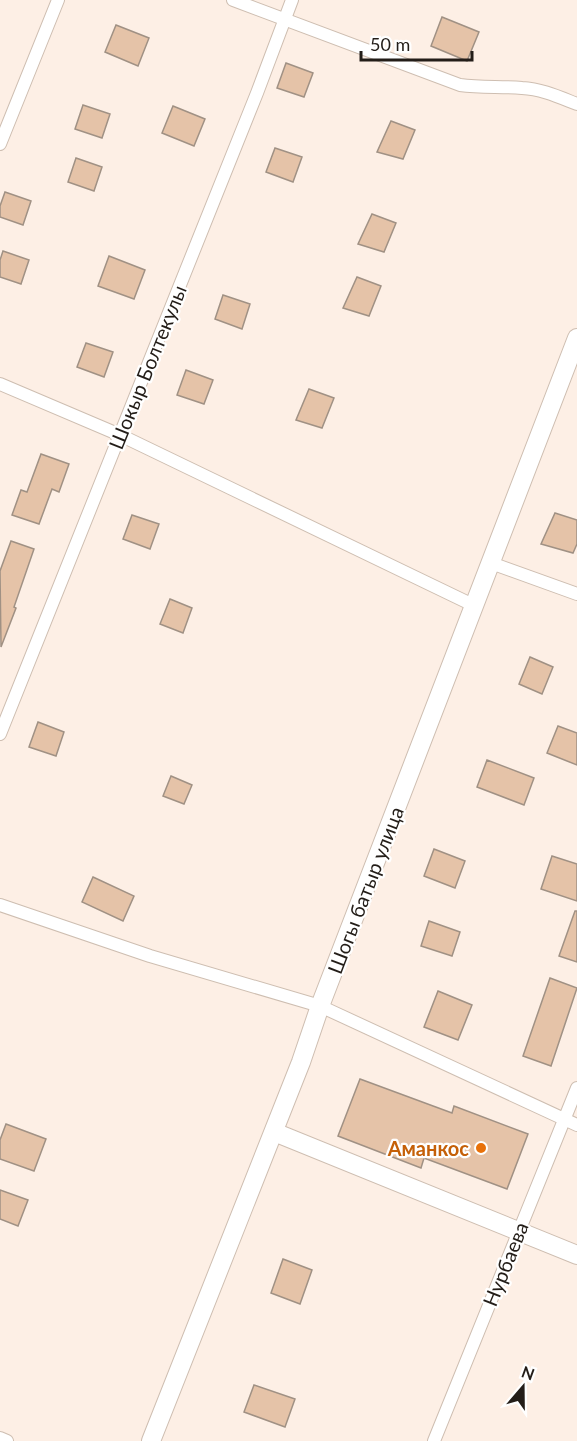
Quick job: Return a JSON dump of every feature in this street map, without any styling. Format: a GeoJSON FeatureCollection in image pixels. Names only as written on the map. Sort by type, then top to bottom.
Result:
{"type":"FeatureCollection","features":[{"type":"Feature","properties":{"kind":"street"},"geometry":{"type":"LineString","coordinates":[[0,144],[58,0]]}},
{"type":"Feature","properties":{"kind":"street"},"geometry":{"type":"LineString","coordinates":[[233,0],[460,85],[545,91],[577,104]]}},
{"type":"Feature","properties":{"kind":"street","name":"Шокыр Болтекулы"},"geometry":{"type":"LineString","coordinates":[[0,734],[292,0]]}},
{"type":"Feature","properties":{"kind":"street","name":"Шогы батыр улица"},"geometry":{"type":"LineString","coordinates":[[151,1441],[274,1132],[577,338]]}},
{"type":"Feature","properties":{"kind":"street"},"geometry":{"type":"LineString","coordinates":[[0,384],[120,435],[475,606]]}},
{"type":"Feature","properties":{"kind":"street"},"geometry":{"type":"LineString","coordinates":[[491,563],[577,594]]}},
{"type":"Feature","properties":{"kind":"street"},"geometry":{"type":"LineString","coordinates":[[0,905],[150,956],[321,1005],[577,1125]]}},
{"type":"Feature","properties":{"kind":"street","name":"Нурбаева"},"geometry":{"type":"LineString","coordinates":[[434,1441],[577,1088]]}},
{"type":"Feature","properties":{"kind":"street"},"geometry":{"type":"LineString","coordinates":[[274,1132],[518,1233],[577,1255]]}},
{"type":"Feature","properties":{"kind":"street"},"geometry":{"type":"LineString","coordinates":[[0,1438],[7,1441]]}},
{"type":"Feature","properties":{"kind":"building"},"geometry":{"type":"Polygon","coordinates":[[[442,17],[479,32],[467,61],[431,46],[442,17]]]}},
{"type":"Feature","properties":{"kind":"building"},"geometry":{"type":"Polygon","coordinates":[[[116,25],[149,38],[138,66],[105,52],[116,25]]]}},
{"type":"Feature","properties":{"kind":"building"},"geometry":{"type":"Polygon","coordinates":[[[286,63],[313,73],[304,97],[277,88],[286,63]]]}},
{"type":"Feature","properties":{"kind":"building"},"geometry":{"type":"Polygon","coordinates":[[[83,105],[110,114],[102,138],[75,129],[83,105]]]}},
{"type":"Feature","properties":{"kind":"building"},"geometry":{"type":"Polygon","coordinates":[[[173,106],[205,119],[194,146],[162,133],[173,106]]]}},
{"type":"Feature","properties":{"kind":"building"},"geometry":{"type":"Polygon","coordinates":[[[391,121],[415,130],[403,159],[377,152],[391,121]]]}},
{"type":"Feature","properties":{"kind":"building"},"geometry":{"type":"Polygon","coordinates":[[[275,148],[302,157],[293,182],[266,172],[275,148]]]}},
{"type":"Feature","properties":{"kind":"building"},"geometry":{"type":"Polygon","coordinates":[[[76,158],[102,167],[94,191],[68,182],[76,158]]]}},
{"type":"Feature","properties":{"kind":"building"},"geometry":{"type":"Polygon","coordinates":[[[5,192],[31,201],[23,225],[0,217],[0,206],[5,192]]]}},
{"type":"Feature","properties":{"kind":"building"},"geometry":{"type":"Polygon","coordinates":[[[372,214],[396,223],[384,252],[358,244],[372,214]]]}},
{"type":"Feature","properties":{"kind":"building"},"geometry":{"type":"Polygon","coordinates":[[[3,251],[29,260],[21,284],[0,277],[0,260],[3,251]]]}},
{"type":"Feature","properties":{"kind":"building"},"geometry":{"type":"Polygon","coordinates":[[[109,256],[145,270],[134,299],[98,286],[109,256]]]}},
{"type":"Feature","properties":{"kind":"building"},"geometry":{"type":"Polygon","coordinates":[[[357,277],[381,286],[369,316],[343,308],[357,277]]]}},
{"type":"Feature","properties":{"kind":"building"},"geometry":{"type":"Polygon","coordinates":[[[223,295],[250,304],[242,329],[215,319],[223,295]]]}},
{"type":"Feature","properties":{"kind":"building"},"geometry":{"type":"Polygon","coordinates":[[[86,343],[113,352],[104,377],[77,367],[86,343]]]}},
{"type":"Feature","properties":{"kind":"building"},"geometry":{"type":"Polygon","coordinates":[[[186,370],[213,380],[204,404],[177,395],[186,370]]]}},
{"type":"Feature","properties":{"kind":"building"},"geometry":{"type":"Polygon","coordinates":[[[309,389],[334,398],[322,428],[296,420],[309,389]]]}},
{"type":"Feature","properties":{"kind":"building"},"geometry":{"type":"Polygon","coordinates":[[[41,454],[69,464],[59,492],[52,489],[39,524],[12,515],[21,490],[27,492],[41,454]]]}},
{"type":"Feature","properties":{"kind":"building"},"geometry":{"type":"Polygon","coordinates":[[[555,513],[577,520],[577,544],[573,553],[541,544],[555,513]]]}},
{"type":"Feature","properties":{"kind":"building"},"geometry":{"type":"Polygon","coordinates":[[[132,515],[159,524],[150,549],[123,539],[132,515]]]}},
{"type":"Feature","properties":{"kind":"building"},"geometry":{"type":"Polygon","coordinates":[[[11,541],[34,549],[1,647],[0,571],[11,541]]]}},
{"type":"Feature","properties":{"kind":"building"},"geometry":{"type":"Polygon","coordinates":[[[170,599],[192,608],[183,633],[160,624],[170,599]]]}},
{"type":"Feature","properties":{"kind":"building"},"geometry":{"type":"Polygon","coordinates":[[[530,657],[553,667],[542,694],[519,684],[530,657]]]}},
{"type":"Feature","properties":{"kind":"building"},"geometry":{"type":"Polygon","coordinates":[[[38,722],[64,732],[56,756],[29,747],[38,722]]]}},
{"type":"Feature","properties":{"kind":"building"},"geometry":{"type":"Polygon","coordinates":[[[558,726],[577,733],[577,765],[547,753],[558,726]]]}},
{"type":"Feature","properties":{"kind":"building"},"geometry":{"type":"Polygon","coordinates":[[[487,760],[534,778],[524,805],[477,787],[487,760]]]}},
{"type":"Feature","properties":{"kind":"building"},"geometry":{"type":"Polygon","coordinates":[[[171,776],[192,785],[184,804],[163,796],[171,776]]]}},
{"type":"Feature","properties":{"kind":"building"},"geometry":{"type":"Polygon","coordinates":[[[434,849],[465,861],[455,888],[424,876],[434,849]]]}},
{"type":"Feature","properties":{"kind":"building"},"geometry":{"type":"Polygon","coordinates":[[[552,856],[577,864],[577,901],[541,889],[552,856]]]}},
{"type":"Feature","properties":{"kind":"building"},"geometry":{"type":"Polygon","coordinates":[[[93,877],[134,896],[123,921],[82,902],[93,877]]]}},
{"type":"Feature","properties":{"kind":"building"},"geometry":{"type":"Polygon","coordinates":[[[575,911],[577,911],[577,962],[559,956],[575,911]]]}},
{"type":"Feature","properties":{"kind":"building"},"geometry":{"type":"Polygon","coordinates":[[[429,921],[460,932],[452,956],[421,946],[429,921]]]}},
{"type":"Feature","properties":{"kind":"building"},"geometry":{"type":"Polygon","coordinates":[[[550,978],[577,988],[551,1066],[523,1056],[550,978]]]}},
{"type":"Feature","properties":{"kind":"building"},"geometry":{"type":"Polygon","coordinates":[[[438,991],[472,1005],[458,1040],[424,1027],[438,991]]]}},
{"type":"Feature","properties":{"kind":"building"},"geometry":{"type":"Polygon","coordinates":[[[360,1079],[452,1113],[454,1106],[528,1134],[507,1189],[424,1158],[421,1168],[338,1136],[360,1079]]]}},
{"type":"Feature","properties":{"kind":"building"},"geometry":{"type":"Polygon","coordinates":[[[6,1124],[46,1139],[34,1171],[0,1159],[0,1140],[6,1124]]]}},
{"type":"Feature","properties":{"kind":"building"},"geometry":{"type":"Polygon","coordinates":[[[0,1190],[28,1200],[18,1226],[0,1219],[0,1190]]]}},
{"type":"Feature","properties":{"kind":"building"},"geometry":{"type":"Polygon","coordinates":[[[283,1259],[312,1270],[300,1304],[271,1293],[283,1259]]]}},
{"type":"Feature","properties":{"kind":"building"},"geometry":{"type":"Polygon","coordinates":[[[254,1385],[295,1399],[285,1427],[244,1412],[254,1385]]]}},
{"type":"Feature","properties":{"kind":"place","name":"Аманкос"},"geometry":{"type":"Point","coordinates":[481,1148]}}]}
